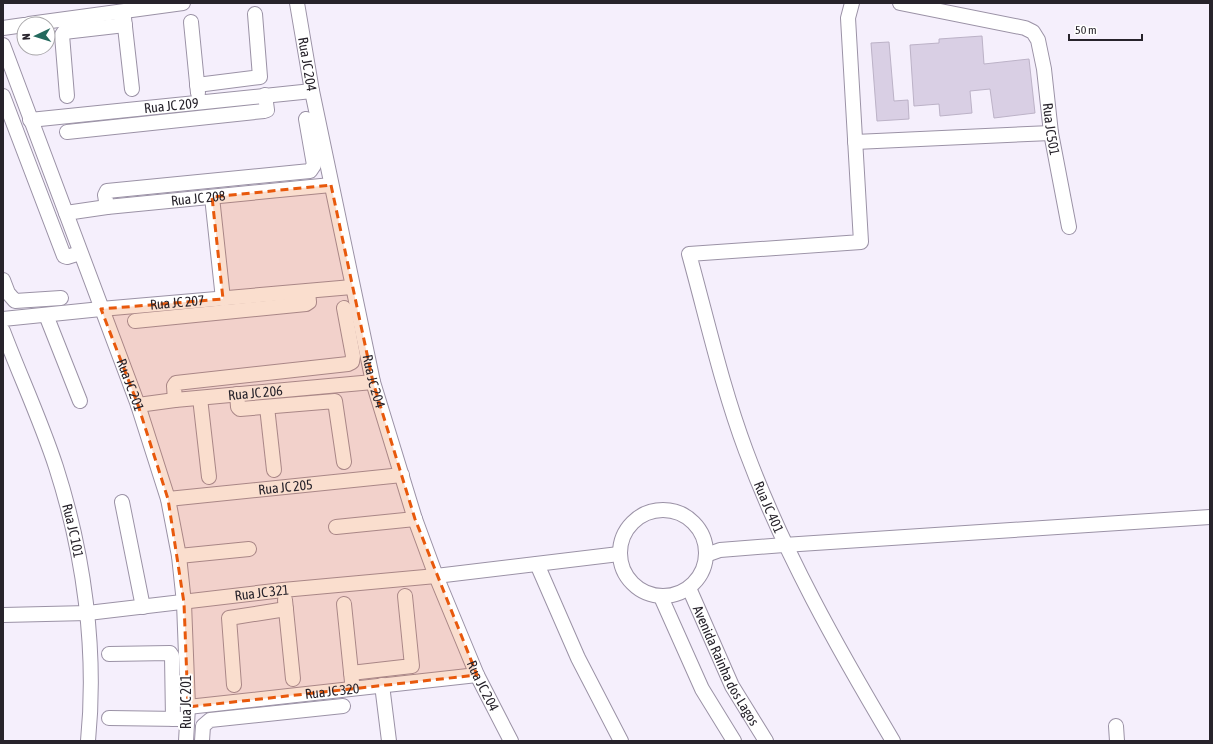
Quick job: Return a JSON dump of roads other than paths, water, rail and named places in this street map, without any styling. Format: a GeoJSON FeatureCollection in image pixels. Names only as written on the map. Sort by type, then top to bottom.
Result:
{"type":"FeatureCollection","features":[{"type":"Feature","properties":{"kind":"street"},"geometry":{"type":"LineString","coordinates":[[56,18],[104,8],[124,10],[183,3]]}},
{"type":"Feature","properties":{"kind":"street","name":"Rua JC 204"},"geometry":{"type":"LineString","coordinates":[[297,3],[312,91],[373,382],[415,519],[436,576],[477,675],[511,741]]}},
{"type":"Feature","properties":{"kind":"street"},"geometry":{"type":"LineString","coordinates":[[852,3],[848,18],[855,142],[1051,133]]}},
{"type":"Feature","properties":{"kind":"street","name":"Rua JC501"},"geometry":{"type":"LineString","coordinates":[[900,3],[1025,28],[1033,32],[1038,40],[1044,69],[1051,133],[1069,227]]}},
{"type":"Feature","properties":{"kind":"street"},"geometry":{"type":"LineString","coordinates":[[124,10],[132,89]]}},
{"type":"Feature","properties":{"kind":"street"},"geometry":{"type":"LineString","coordinates":[[197,85],[260,77],[255,14]]}},
{"type":"Feature","properties":{"kind":"street"},"geometry":{"type":"LineString","coordinates":[[191,22],[198,101]]}},
{"type":"Feature","properties":{"kind":"street"},"geometry":{"type":"LineString","coordinates":[[67,96],[62,35],[64,32],[125,25]]}},
{"type":"Feature","properties":{"kind":"street"},"geometry":{"type":"LineString","coordinates":[[3,28],[16,26]]}},
{"type":"Feature","properties":{"kind":"street","name":"Rua JC 201"},"geometry":{"type":"LineString","coordinates":[[3,45],[138,405],[168,499],[179,556],[184,603],[188,713],[186,741]]}},
{"type":"Feature","properties":{"kind":"street","name":"Rua JC 209"},"geometry":{"type":"LineString","coordinates":[[30,120],[198,101],[312,91]]}},
{"type":"Feature","properties":{"kind":"street"},"geometry":{"type":"LineString","coordinates":[[67,132],[264,111],[267,110],[265,95]]}},
{"type":"Feature","properties":{"kind":"street"},"geometry":{"type":"LineString","coordinates":[[3,96],[64,256],[67,257],[80,253]]}},
{"type":"Feature","properties":{"kind":"street"},"geometry":{"type":"LineString","coordinates":[[107,207],[105,194],[107,191],[310,171],[314,165],[306,119]]}},
{"type":"Feature","properties":{"kind":"street","name":"Rua JC 401"},"geometry":{"type":"LineString","coordinates":[[855,142],[861,242],[689,254],[717,358],[745,450],[784,545],[839,650],[893,741]]}},
{"type":"Feature","properties":{"kind":"street","name":"Rua JC 208"},"geometry":{"type":"LineString","coordinates":[[66,213],[107,207],[331,185]]}},
{"type":"Feature","properties":{"kind":"street"},"geometry":{"type":"LineString","coordinates":[[212,197],[222,299]]}},
{"type":"Feature","properties":{"kind":"street"},"geometry":{"type":"LineString","coordinates":[[3,280],[8,293],[15,301],[61,298]]}},
{"type":"Feature","properties":{"kind":"street","name":"Rua JC 207"},"geometry":{"type":"LineString","coordinates":[[3,319],[352,287]]}},
{"type":"Feature","properties":{"kind":"street"},"geometry":{"type":"LineString","coordinates":[[135,321],[306,304],[309,302],[308,291]]}},
{"type":"Feature","properties":{"kind":"street"},"geometry":{"type":"LineString","coordinates":[[175,400],[174,386],[176,383],[348,364],[352,362],[353,356],[344,308]]}},
{"type":"Feature","properties":{"kind":"street"},"geometry":{"type":"LineString","coordinates":[[46,315],[80,401]]}},
{"type":"Feature","properties":{"kind":"street","name":"Rua JC 101"},"geometry":{"type":"LineString","coordinates":[[3,331],[56,466],[74,534],[88,613],[90,720],[88,741]]}},
{"type":"Feature","properties":{"kind":"street","name":"Rua JC 206"},"geometry":{"type":"LineString","coordinates":[[138,405],[175,400],[373,382]]}},
{"type":"Feature","properties":{"kind":"street"},"geometry":{"type":"LineString","coordinates":[[237,394],[239,408],[335,401],[344,462]]}},
{"type":"Feature","properties":{"kind":"street"},"geometry":{"type":"LineString","coordinates":[[200,398],[208,477]]}},
{"type":"Feature","properties":{"kind":"street"},"geometry":{"type":"LineString","coordinates":[[267,407],[274,470]]}},
{"type":"Feature","properties":{"kind":"street","name":"Rua JC 205"},"geometry":{"type":"LineString","coordinates":[[168,499],[402,475]]}},
{"type":"Feature","properties":{"kind":"street"},"geometry":{"type":"LineString","coordinates":[[122,502],[143,607]]}},
{"type":"Feature","properties":{"kind":"street","name":"Avenida Rainha dos Lagos"},"geometry":{"type":"LineString","coordinates":[[657,510],[676,511],[692,521],[703,536],[706,555],[702,573],[689,588],[676,595],[661,597],[645,593],[631,584],[622,569],[619,554],[623,536],[632,522],[644,514],[657,510]]}},
{"type":"Feature","properties":{"kind":"street"},"geometry":{"type":"LineString","coordinates":[[706,555],[720,550],[784,545],[1210,517]]}},
{"type":"Feature","properties":{"kind":"street"},"geometry":{"type":"LineString","coordinates":[[336,527],[415,519]]}},
{"type":"Feature","properties":{"kind":"street"},"geometry":{"type":"LineString","coordinates":[[179,556],[249,549]]}},
{"type":"Feature","properties":{"kind":"street","name":"Rua JC 321"},"geometry":{"type":"LineString","coordinates":[[3,615],[88,613],[184,603],[283,590],[436,576],[619,554]]}},
{"type":"Feature","properties":{"kind":"street"},"geometry":{"type":"LineString","coordinates":[[537,564],[578,658],[621,741]]}},
{"type":"Feature","properties":{"kind":"street","name":"Avenida Rainha dos Lagos"},"geometry":{"type":"LineString","coordinates":[[689,588],[732,686],[766,741]]}},
{"type":"Feature","properties":{"kind":"street"},"geometry":{"type":"LineString","coordinates":[[283,590],[293,679]]}},
{"type":"Feature","properties":{"kind":"street"},"geometry":{"type":"LineString","coordinates":[[351,673],[412,666],[406,596]]}},
{"type":"Feature","properties":{"kind":"street","name":"Avenida Rainha dos Lagos"},"geometry":{"type":"LineString","coordinates":[[661,597],[702,689],[734,741]]}},
{"type":"Feature","properties":{"kind":"street"},"geometry":{"type":"LineString","coordinates":[[344,604],[353,688]]}},
{"type":"Feature","properties":{"kind":"street"},"geometry":{"type":"LineString","coordinates":[[234,685],[229,618],[286,609]]}},
{"type":"Feature","properties":{"kind":"street"},"geometry":{"type":"LineString","coordinates":[[109,654],[170,653],[172,656],[173,719]]}},
{"type":"Feature","properties":{"kind":"street","name":"Rua JC 320"},"geometry":{"type":"LineString","coordinates":[[109,718],[173,719],[188,713],[332,690],[477,675]]}},
{"type":"Feature","properties":{"kind":"street"},"geometry":{"type":"LineString","coordinates":[[382,685],[389,741]]}},
{"type":"Feature","properties":{"kind":"street"},"geometry":{"type":"LineString","coordinates":[[202,741],[203,726],[210,720],[338,706],[332,690]]}},
{"type":"Feature","properties":{"kind":"street"},"geometry":{"type":"LineString","coordinates":[[1116,726],[1117,741]]}}]}
